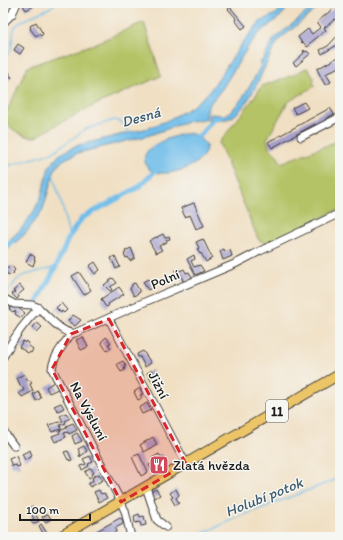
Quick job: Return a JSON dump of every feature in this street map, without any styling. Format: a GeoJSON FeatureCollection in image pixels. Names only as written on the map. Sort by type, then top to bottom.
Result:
{"type":"FeatureCollection","features":[{"type":"Feature","properties":{"kind":"main road","name":"11"},"geometry":{"type":"LineString","coordinates":[[59,537],[340,374]]}},
{"type":"Feature","properties":{"kind":"street"},"geometry":{"type":"LineString","coordinates":[[3,23],[12,14],[17,3]]}},
{"type":"Feature","properties":{"kind":"street"},"geometry":{"type":"LineString","coordinates":[[301,137],[340,117]]}},
{"type":"Feature","properties":{"kind":"street","name":"Polní"},"geometry":{"type":"LineString","coordinates":[[71,334],[237,263],[340,212]]}},
{"type":"Feature","properties":{"kind":"street"},"geometry":{"type":"LineString","coordinates":[[3,298],[14,304],[36,307],[64,331],[71,334]]}},
{"type":"Feature","properties":{"kind":"street"},"geometry":{"type":"LineString","coordinates":[[3,357],[12,341],[32,315],[36,307]]}},
{"type":"Feature","properties":{"kind":"street","name":"Jižní"},"geometry":{"type":"LineString","coordinates":[[109,319],[186,464]]}},
{"type":"Feature","properties":{"kind":"street","name":"Na Výsluní"},"geometry":{"type":"LineString","coordinates":[[71,334],[52,364],[52,369],[121,502]]}},
{"type":"Feature","properties":{"kind":"street"},"geometry":{"type":"LineString","coordinates":[[3,431],[14,446]]}},
{"type":"Feature","properties":{"kind":"street"},"geometry":{"type":"LineString","coordinates":[[146,487],[157,520],[166,527]]}},
{"type":"Feature","properties":{"kind":"street"},"geometry":{"type":"LineString","coordinates":[[121,502],[125,511],[131,537]]}},
{"type":"Feature","properties":{"kind":"highlighted area"},"geometry":{"type":"Polygon","coordinates":[[[109,319],[186,464],[121,502],[52,369],[71,334],[109,319]]]}},
{"type":"Feature","properties":{"kind":"green space"},"geometry":{"type":"Polygon","coordinates":[[[144,22],[161,76],[97,104],[36,137],[20,134],[7,124],[6,113],[27,68],[94,44],[144,22]]]}},
{"type":"Feature","properties":{"kind":"green space"},"geometry":{"type":"Polygon","coordinates":[[[306,68],[314,78],[313,82],[315,86],[288,102],[267,139],[269,147],[277,155],[281,163],[340,140],[340,209],[270,243],[264,243],[258,239],[219,143],[262,86],[293,75],[306,68]]]}},
{"type":"Feature","properties":{"kind":"water"},"geometry":{"type":"Polygon","coordinates":[[[286,3],[292,3],[280,17],[259,33],[248,47],[222,89],[208,106],[206,119],[190,121],[147,136],[78,153],[63,160],[55,169],[43,209],[36,220],[25,234],[3,254],[3,246],[21,229],[34,211],[41,197],[49,167],[59,155],[75,146],[148,128],[166,121],[190,108],[208,93],[243,42],[261,21],[276,14],[286,3]]]}},
{"type":"Feature","properties":{"kind":"water"},"geometry":{"type":"Polygon","coordinates":[[[318,3],[324,3],[279,40],[258,82],[239,111],[232,117],[226,119],[208,120],[209,114],[226,115],[232,110],[250,86],[261,65],[260,62],[274,39],[318,3]]]}},
{"type":"Feature","properties":{"kind":"water"},"geometry":{"type":"Polygon","coordinates":[[[188,133],[198,137],[206,145],[205,152],[195,164],[170,173],[154,172],[149,169],[144,158],[152,147],[159,142],[188,133]]]}},
{"type":"Feature","properties":{"kind":"building"},"geometry":{"type":"Polygon","coordinates":[[[25,3],[32,3],[34,6],[26,10],[23,5],[26,4],[25,3]]]}},
{"type":"Feature","properties":{"kind":"building"},"geometry":{"type":"Polygon","coordinates":[[[340,3],[340,15],[324,28],[326,30],[307,47],[303,42],[302,43],[298,37],[308,29],[312,34],[321,27],[317,22],[340,3]]]}},
{"type":"Feature","properties":{"kind":"building"},"geometry":{"type":"Polygon","coordinates":[[[230,7],[246,26],[242,29],[235,20],[236,18],[228,9],[230,7]]]}},
{"type":"Feature","properties":{"kind":"building"},"geometry":{"type":"Polygon","coordinates":[[[36,22],[43,34],[41,36],[39,34],[36,36],[30,29],[30,26],[36,22]]]}},
{"type":"Feature","properties":{"kind":"building"},"geometry":{"type":"Polygon","coordinates":[[[340,33],[340,42],[322,54],[320,50],[328,46],[340,33]]]}},
{"type":"Feature","properties":{"kind":"building"},"geometry":{"type":"Polygon","coordinates":[[[18,44],[24,48],[20,54],[14,50],[18,44]]]}},
{"type":"Feature","properties":{"kind":"building"},"geometry":{"type":"Polygon","coordinates":[[[304,50],[310,54],[296,66],[293,63],[304,53],[304,50]]]}},
{"type":"Feature","properties":{"kind":"building"},"geometry":{"type":"Polygon","coordinates":[[[340,56],[340,66],[326,74],[331,82],[325,85],[317,69],[340,56]]]}},
{"type":"Feature","properties":{"kind":"building"},"geometry":{"type":"Polygon","coordinates":[[[4,70],[10,73],[9,75],[12,77],[7,81],[3,79],[4,70]]]}},
{"type":"Feature","properties":{"kind":"building"},"geometry":{"type":"Polygon","coordinates":[[[304,102],[308,108],[296,114],[292,108],[304,102]]]}},
{"type":"Feature","properties":{"kind":"building"},"geometry":{"type":"Polygon","coordinates":[[[330,108],[334,114],[316,126],[315,124],[272,148],[268,142],[330,108]]]}},
{"type":"Feature","properties":{"kind":"building"},"geometry":{"type":"Polygon","coordinates":[[[194,203],[204,226],[196,229],[190,215],[185,217],[181,208],[194,203]]]}},
{"type":"Feature","properties":{"kind":"building"},"geometry":{"type":"Polygon","coordinates":[[[163,234],[165,238],[169,236],[170,239],[166,240],[167,242],[159,246],[162,250],[156,253],[149,241],[163,234]]]}},
{"type":"Feature","properties":{"kind":"building"},"geometry":{"type":"Polygon","coordinates":[[[203,239],[212,258],[206,262],[197,249],[199,248],[196,242],[203,239]]]}},
{"type":"Feature","properties":{"kind":"building"},"geometry":{"type":"Polygon","coordinates":[[[131,248],[135,258],[130,261],[124,254],[126,253],[125,251],[131,248]]]}},
{"type":"Feature","properties":{"kind":"building"},"geometry":{"type":"Polygon","coordinates":[[[224,249],[225,252],[230,250],[232,256],[223,260],[220,251],[224,249]]]}},
{"type":"Feature","properties":{"kind":"building"},"geometry":{"type":"Polygon","coordinates":[[[30,254],[35,257],[33,266],[26,262],[30,254]]]}},
{"type":"Feature","properties":{"kind":"building"},"geometry":{"type":"Polygon","coordinates":[[[194,255],[195,259],[191,261],[194,267],[200,265],[204,271],[195,275],[187,259],[194,255]]]}},
{"type":"Feature","properties":{"kind":"building"},"geometry":{"type":"Polygon","coordinates":[[[115,256],[120,267],[116,269],[111,258],[115,256]]]}},
{"type":"Feature","properties":{"kind":"building"},"geometry":{"type":"Polygon","coordinates":[[[95,262],[100,270],[95,274],[89,266],[95,262]]]}},
{"type":"Feature","properties":{"kind":"building"},"geometry":{"type":"Polygon","coordinates":[[[11,265],[15,270],[13,272],[14,273],[8,275],[5,270],[3,271],[3,268],[5,267],[7,269],[11,265]]]}},
{"type":"Feature","properties":{"kind":"building"},"geometry":{"type":"Polygon","coordinates":[[[179,269],[180,271],[184,269],[186,273],[189,272],[192,277],[183,281],[181,275],[178,276],[175,271],[179,269]]]}},
{"type":"Feature","properties":{"kind":"building"},"geometry":{"type":"Polygon","coordinates":[[[79,272],[91,290],[84,295],[72,276],[79,272]]]}},
{"type":"Feature","properties":{"kind":"building"},"geometry":{"type":"Polygon","coordinates":[[[113,278],[117,283],[110,287],[112,290],[110,291],[104,285],[113,278]]]}},
{"type":"Feature","properties":{"kind":"building"},"geometry":{"type":"Polygon","coordinates":[[[148,279],[153,287],[148,290],[143,282],[148,279]]]}},
{"type":"Feature","properties":{"kind":"building"},"geometry":{"type":"Polygon","coordinates":[[[135,283],[140,292],[134,296],[130,288],[132,284],[135,283]]]}},
{"type":"Feature","properties":{"kind":"building"},"geometry":{"type":"Polygon","coordinates":[[[20,285],[24,290],[18,295],[19,297],[17,299],[12,294],[15,292],[13,291],[20,285]]]}},
{"type":"Feature","properties":{"kind":"building"},"geometry":{"type":"Polygon","coordinates":[[[119,287],[124,294],[108,304],[109,305],[107,307],[105,306],[101,299],[119,287]]]}},
{"type":"Feature","properties":{"kind":"building"},"geometry":{"type":"Polygon","coordinates":[[[61,303],[67,310],[64,313],[62,311],[61,313],[56,308],[61,303]]]}},
{"type":"Feature","properties":{"kind":"building"},"geometry":{"type":"Polygon","coordinates":[[[12,306],[17,307],[25,313],[21,318],[15,314],[16,312],[9,309],[12,306]]]}},
{"type":"Feature","properties":{"kind":"building"},"geometry":{"type":"Polygon","coordinates":[[[73,315],[81,320],[75,326],[68,321],[73,315]]]}},
{"type":"Feature","properties":{"kind":"building"},"geometry":{"type":"Polygon","coordinates":[[[37,323],[42,327],[37,332],[33,327],[37,323]]]}},
{"type":"Feature","properties":{"kind":"building"},"geometry":{"type":"Polygon","coordinates":[[[83,337],[88,347],[81,350],[76,340],[83,337]]]}},
{"type":"Feature","properties":{"kind":"building"},"geometry":{"type":"Polygon","coordinates":[[[106,337],[111,343],[108,344],[111,348],[107,351],[101,342],[106,337]]]}},
{"type":"Feature","properties":{"kind":"building"},"geometry":{"type":"Polygon","coordinates":[[[23,341],[25,343],[26,341],[29,343],[28,345],[33,349],[31,353],[28,353],[19,347],[23,341]]]}},
{"type":"Feature","properties":{"kind":"building"},"geometry":{"type":"Polygon","coordinates":[[[143,351],[151,363],[145,367],[137,354],[143,351]]]}},
{"type":"Feature","properties":{"kind":"building"},"geometry":{"type":"Polygon","coordinates":[[[123,361],[126,366],[124,367],[125,370],[121,372],[117,364],[123,361]]]}},
{"type":"Feature","properties":{"kind":"building"},"geometry":{"type":"Polygon","coordinates":[[[152,370],[157,380],[152,382],[147,373],[152,370]]]}},
{"type":"Feature","properties":{"kind":"building"},"geometry":{"type":"Polygon","coordinates":[[[24,374],[28,381],[30,380],[32,383],[30,384],[33,391],[22,397],[19,393],[24,390],[17,378],[24,374]]]}},
{"type":"Feature","properties":{"kind":"building"},"geometry":{"type":"Polygon","coordinates":[[[54,382],[58,389],[49,393],[46,387],[54,382]]]}},
{"type":"Feature","properties":{"kind":"building"},"geometry":{"type":"Polygon","coordinates":[[[140,388],[143,394],[140,395],[142,398],[138,400],[134,392],[140,388]]]}},
{"type":"Feature","properties":{"kind":"building"},"geometry":{"type":"Polygon","coordinates":[[[38,391],[41,398],[36,401],[33,394],[38,391]]]}},
{"type":"Feature","properties":{"kind":"building"},"geometry":{"type":"Polygon","coordinates":[[[61,403],[64,408],[58,411],[54,406],[61,403]]]}},
{"type":"Feature","properties":{"kind":"building"},"geometry":{"type":"Polygon","coordinates":[[[147,403],[151,410],[142,414],[139,408],[147,403]]]}},
{"type":"Feature","properties":{"kind":"building"},"geometry":{"type":"Polygon","coordinates":[[[66,413],[70,418],[65,421],[66,423],[60,425],[61,429],[52,432],[48,425],[63,421],[60,416],[66,413]]]}},
{"type":"Feature","properties":{"kind":"building"},"geometry":{"type":"Polygon","coordinates":[[[73,423],[77,430],[69,434],[68,432],[64,433],[66,437],[55,442],[52,436],[60,433],[59,431],[67,428],[66,426],[73,423]]]}},
{"type":"Feature","properties":{"kind":"building"},"geometry":{"type":"Polygon","coordinates":[[[77,433],[82,441],[75,444],[72,436],[77,433]]]}},
{"type":"Feature","properties":{"kind":"building"},"geometry":{"type":"Polygon","coordinates":[[[153,437],[157,445],[144,452],[140,445],[153,437]]]}},
{"type":"Feature","properties":{"kind":"building"},"geometry":{"type":"Polygon","coordinates":[[[84,446],[87,451],[80,457],[79,455],[81,455],[78,449],[84,446]]]}},
{"type":"Feature","properties":{"kind":"building"},"geometry":{"type":"Polygon","coordinates":[[[30,450],[32,456],[25,460],[22,454],[30,450]]]}},
{"type":"Feature","properties":{"kind":"building"},"geometry":{"type":"Polygon","coordinates":[[[68,451],[72,460],[70,461],[64,452],[68,451]]]}},
{"type":"Feature","properties":{"kind":"building"},"geometry":{"type":"Polygon","coordinates":[[[139,454],[148,472],[141,476],[132,457],[139,454]]]}},
{"type":"Feature","properties":{"kind":"building"},"geometry":{"type":"Polygon","coordinates":[[[159,454],[161,458],[164,457],[168,464],[153,472],[149,465],[155,462],[152,458],[159,454]]]}},
{"type":"Feature","properties":{"kind":"building"},"geometry":{"type":"Polygon","coordinates":[[[16,456],[20,466],[17,467],[16,465],[12,466],[9,459],[16,456]]]}},
{"type":"Feature","properties":{"kind":"building"},"geometry":{"type":"Polygon","coordinates":[[[90,456],[93,462],[88,464],[89,466],[82,470],[80,466],[86,464],[83,459],[90,456]]]}},
{"type":"Feature","properties":{"kind":"building"},"geometry":{"type":"Polygon","coordinates":[[[91,468],[94,473],[89,478],[85,472],[91,468]]]}},
{"type":"Feature","properties":{"kind":"building"},"geometry":{"type":"Polygon","coordinates":[[[99,474],[103,480],[90,487],[88,484],[93,481],[92,478],[99,474]]]}},
{"type":"Feature","properties":{"kind":"building"},"geometry":{"type":"Polygon","coordinates":[[[156,489],[160,495],[153,499],[149,493],[156,489]]]}},
{"type":"Feature","properties":{"kind":"building"},"geometry":{"type":"Polygon","coordinates":[[[176,489],[179,495],[176,498],[179,503],[175,505],[171,498],[173,497],[170,493],[176,489]]]}},
{"type":"Feature","properties":{"kind":"building"},"geometry":{"type":"Polygon","coordinates":[[[99,490],[101,494],[104,493],[107,498],[99,502],[94,492],[99,490]]]}},
{"type":"Feature","properties":{"kind":"building"},"geometry":{"type":"Polygon","coordinates":[[[33,506],[36,510],[34,511],[39,521],[33,524],[30,520],[34,519],[28,508],[33,506]]]}},
{"type":"Feature","properties":{"kind":"building"},"geometry":{"type":"Polygon","coordinates":[[[48,514],[51,519],[45,522],[42,517],[48,514]]]}},
{"type":"Feature","properties":{"kind":"building"},"geometry":{"type":"Polygon","coordinates":[[[139,514],[140,517],[144,516],[146,525],[141,526],[140,522],[135,523],[134,516],[139,514]]]}},
{"type":"Feature","properties":{"kind":"building"},"geometry":{"type":"Polygon","coordinates":[[[120,518],[123,520],[123,524],[115,528],[117,531],[106,537],[86,537],[120,518]]]}},
{"type":"Feature","properties":{"kind":"building"},"geometry":{"type":"Polygon","coordinates":[[[41,524],[47,533],[44,535],[39,526],[41,524]]]}},
{"type":"Feature","properties":{"kind":"waterway"},"geometry":{"type":"LineString","coordinates":[[3,63],[11,49],[14,28],[20,22],[51,7],[56,3]]}},
{"type":"Feature","properties":{"kind":"waterway"},"geometry":{"type":"LineString","coordinates":[[192,141],[201,134],[213,119],[217,119]]}},
{"type":"Feature","properties":{"kind":"waterway","name":"Desná"},"geometry":{"type":"LineString","coordinates":[[3,169],[7,166],[52,153],[86,129],[114,120],[120,121],[129,133]]}},
{"type":"Feature","properties":{"kind":"waterway"},"geometry":{"type":"LineString","coordinates":[[34,308],[56,267],[69,237],[82,218],[139,187],[158,168]]}},
{"type":"Feature","properties":{"kind":"waterway"},"geometry":{"type":"LineString","coordinates":[[53,175],[63,208],[69,237]]}},
{"type":"Feature","properties":{"kind":"waterway"},"geometry":{"type":"LineString","coordinates":[[4,296],[22,276],[56,267]]}},
{"type":"Feature","properties":{"kind":"waterway","name":"Holubí potok"},"geometry":{"type":"LineString","coordinates":[[195,537],[241,516],[340,478]]}},
{"type":"Feature","properties":{"kind":"place","name":"Zlatá hvězda"},"geometry":{"type":"Point","coordinates":[159,465]}}]}
